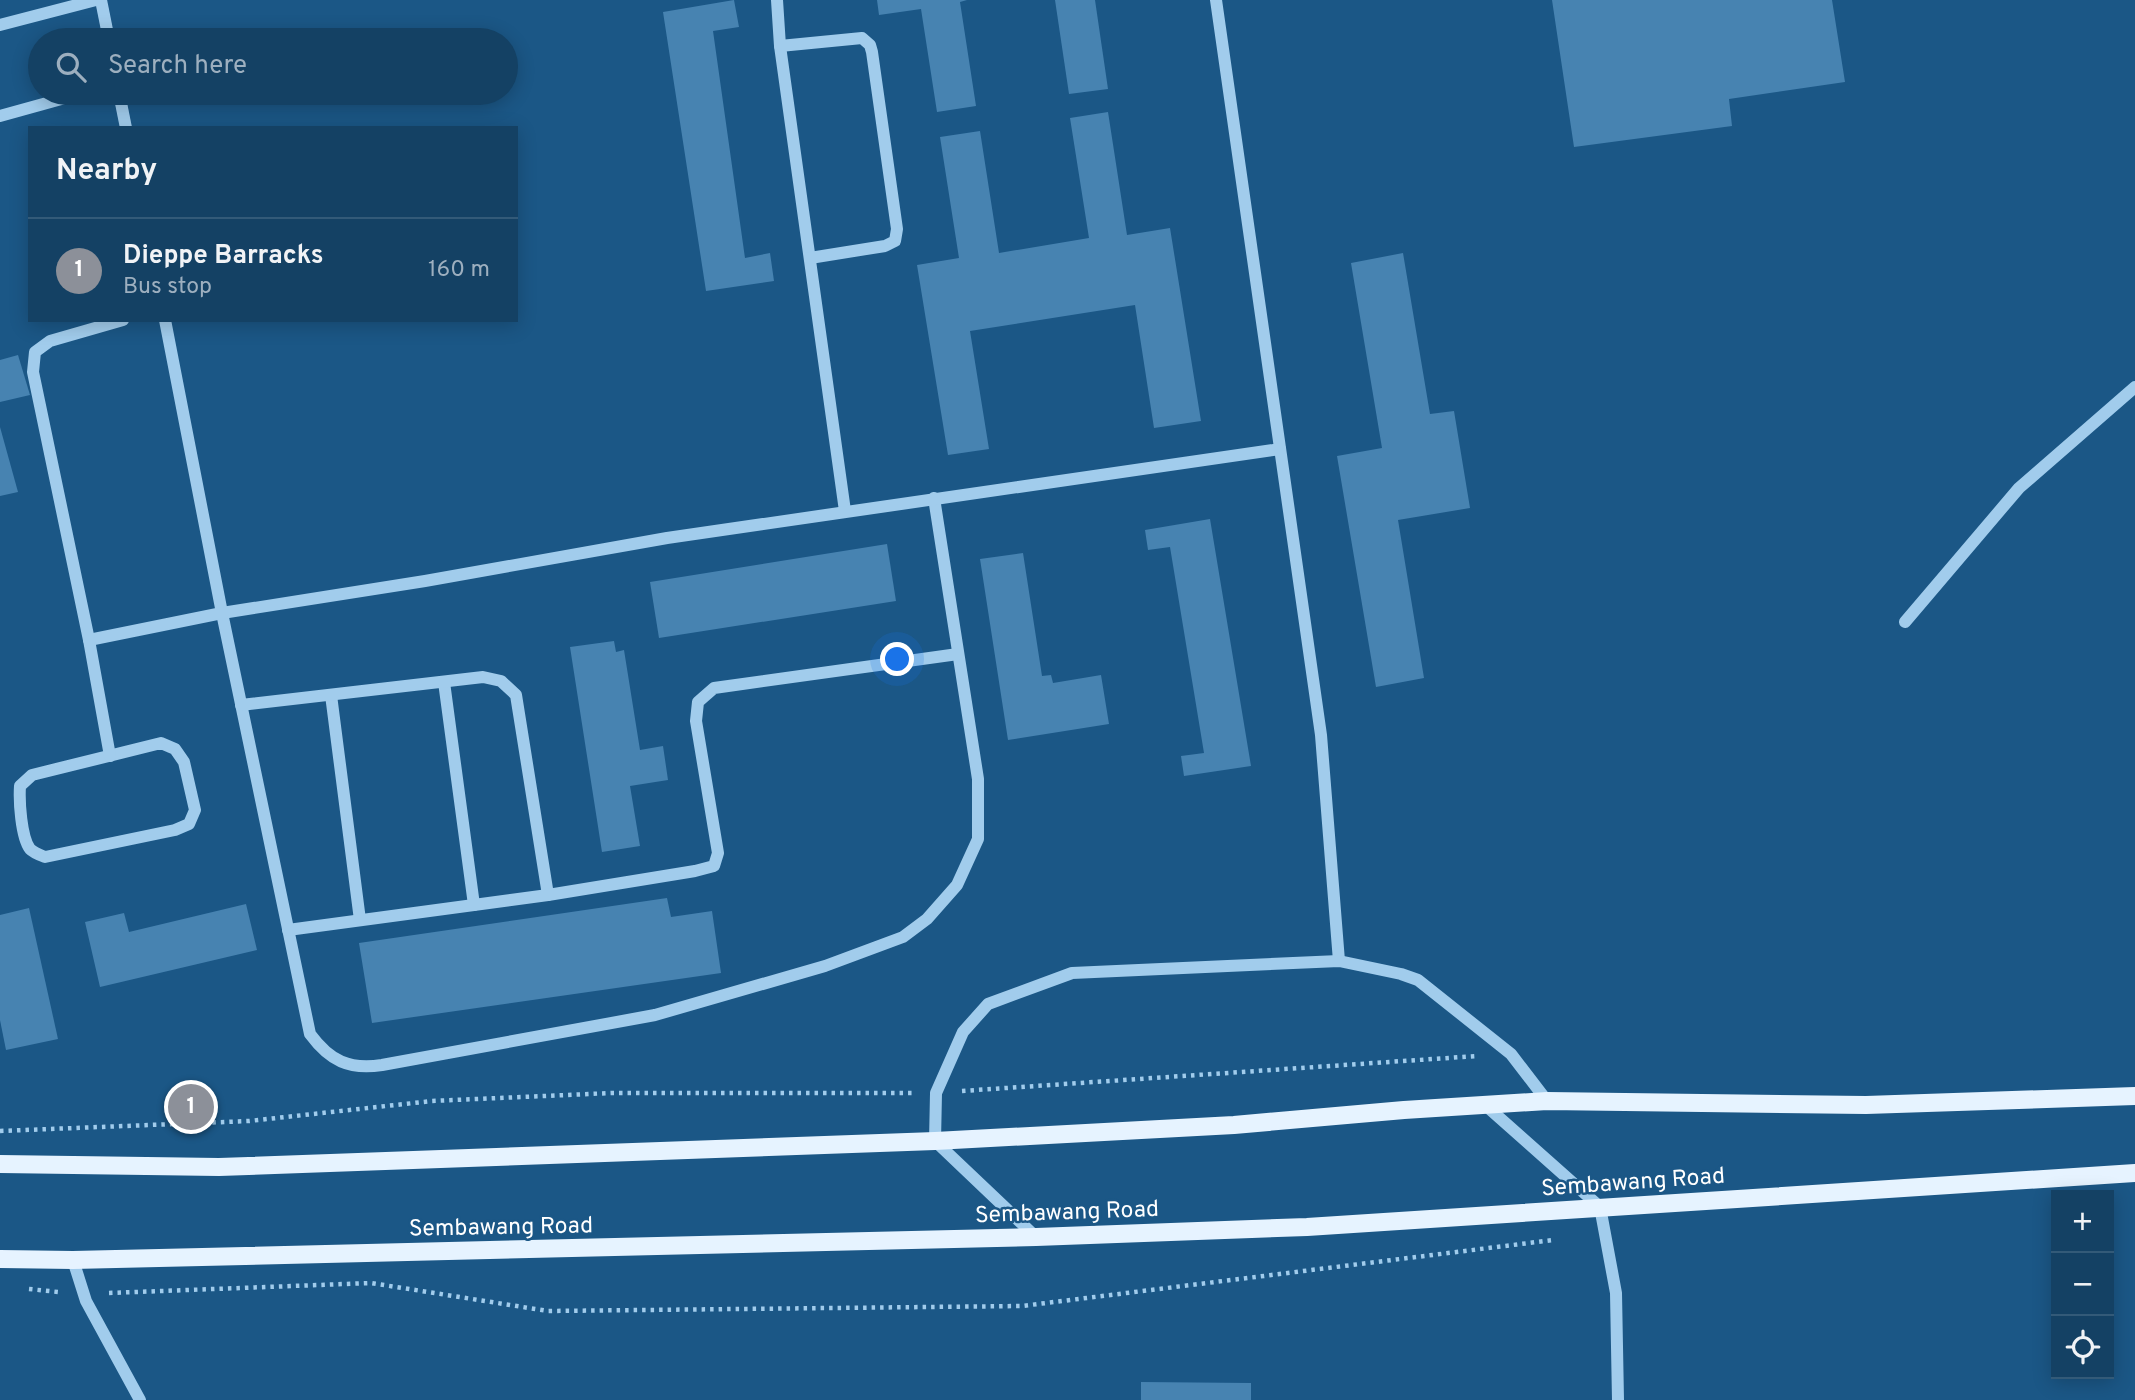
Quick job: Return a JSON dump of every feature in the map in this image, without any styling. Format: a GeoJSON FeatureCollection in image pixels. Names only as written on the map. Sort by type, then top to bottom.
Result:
{"type":"FeatureCollection","features":[{"type":"Feature","properties":{"kind":"main road"},"geometry":{"type":"LineString","coordinates":[[0,1164],[219,1167],[935,1141],[1234,1125],[1546,1101],[1866,1105],[2135,1096]]}},
{"type":"Feature","properties":{"kind":"main road","name":"Sembawang Road"},"geometry":{"type":"LineString","coordinates":[[0,1259],[73,1260],[1036,1237],[1307,1227],[2135,1173]]}},
{"type":"Feature","properties":{"kind":"street"},"geometry":{"type":"LineString","coordinates":[[0,25],[99,0],[106,28]]}},
{"type":"Feature","properties":{"kind":"street"},"geometry":{"type":"LineString","coordinates":[[777,0],[780,46],[845,511]]}},
{"type":"Feature","properties":{"kind":"street"},"geometry":{"type":"LineString","coordinates":[[1216,0],[1321,735],[1339,961]]}},
{"type":"Feature","properties":{"kind":"street"},"geometry":{"type":"LineString","coordinates":[[780,46],[862,38],[870,45],[872,52],[897,229],[895,241],[885,246],[810,258]]}},
{"type":"Feature","properties":{"kind":"street"},"geometry":{"type":"LineString","coordinates":[[0,116],[40,105]]}},
{"type":"Feature","properties":{"kind":"street"},"geometry":{"type":"LineString","coordinates":[[121,105],[126,126]]}},
{"type":"Feature","properties":{"kind":"street"},"geometry":{"type":"LineString","coordinates":[[110,756],[89,639],[33,372],[35,352],[50,341],[116,322]]}},
{"type":"Feature","properties":{"kind":"street"},"geometry":{"type":"LineString","coordinates":[[165,322],[222,613],[310,1034],[321,1049],[341,1062],[366,1068],[655,1015],[825,966],[903,937],[927,919],[957,885],[978,839],[978,779],[934,498]]}},
{"type":"Feature","properties":{"kind":"street"},"geometry":{"type":"LineString","coordinates":[[1905,622],[2019,488],[2135,387]]}},
{"type":"Feature","properties":{"kind":"street"},"geometry":{"type":"LineString","coordinates":[[89,639],[222,613],[667,538],[1280,449]]}},
{"type":"Feature","properties":{"kind":"street"},"geometry":{"type":"LineString","coordinates":[[288,930],[548,895],[695,872],[713,866],[718,853],[696,721],[698,702],[714,688],[958,654]]}},
{"type":"Feature","properties":{"kind":"street"},"geometry":{"type":"LineString","coordinates":[[242,705],[484,677],[501,681],[516,695],[548,895]]}},
{"type":"Feature","properties":{"kind":"street"},"geometry":{"type":"LineString","coordinates":[[444,682],[474,905]]}},
{"type":"Feature","properties":{"kind":"street"},"geometry":{"type":"LineString","coordinates":[[331,695],[360,920]]}},
{"type":"Feature","properties":{"kind":"street"},"geometry":{"type":"LineString","coordinates":[[161,743],[175,749],[184,762],[195,810],[189,824],[175,830],[45,857],[31,851],[26,842],[19,802],[20,786],[32,775],[110,756],[161,743]]}},
{"type":"Feature","properties":{"kind":"street"},"geometry":{"type":"LineString","coordinates":[[1036,1237],[935,1141],[936,1093],[963,1032],[988,1004],[1072,973],[1339,961],[1401,974],[1418,980],[1511,1054],[1546,1101]]}},
{"type":"Feature","properties":{"kind":"street"},"geometry":{"type":"LineString","coordinates":[[1483,1104],[1600,1207],[1616,1293],[1618,1400]]}},
{"type":"Feature","properties":{"kind":"street"},"geometry":{"type":"LineString","coordinates":[[73,1260],[83,1294],[139,1400]]}},
{"type":"Feature","properties":{"kind":"path"},"geometry":{"type":"LineString","coordinates":[[0,1131],[249,1121],[432,1101],[584,1095],[936,1093],[1511,1054]]}},
{"type":"Feature","properties":{"kind":"path"},"geometry":{"type":"LineString","coordinates":[[28,1289],[83,1294],[371,1283],[548,1311],[1023,1306],[1605,1234]]}},
{"type":"Feature","properties":{"kind":"building"},"geometry":{"type":"Polygon","coordinates":[[[734,0],[739,27],[713,31],[745,258],[770,253],[774,281],[706,291],[663,12],[734,0]]]}},
{"type":"Feature","properties":{"kind":"building"},"geometry":{"type":"Polygon","coordinates":[[[877,0],[967,0],[960,2],[976,106],[937,112],[921,9],[879,15],[877,0]]]}},
{"type":"Feature","properties":{"kind":"building"},"geometry":{"type":"Polygon","coordinates":[[[1055,0],[1095,0],[1108,89],[1069,94],[1055,0]]]}},
{"type":"Feature","properties":{"kind":"building"},"geometry":{"type":"Polygon","coordinates":[[[1552,0],[1832,0],[1845,82],[1729,99],[1732,126],[1574,147],[1552,0]]]}},
{"type":"Feature","properties":{"kind":"building"},"geometry":{"type":"Polygon","coordinates":[[[1108,112],[1127,235],[1170,228],[1201,421],[1154,428],[1135,305],[970,331],[989,449],[948,455],[917,265],[959,258],[940,137],[980,131],[999,253],[1089,238],[1070,118],[1108,112]]]}},
{"type":"Feature","properties":{"kind":"building"},"geometry":{"type":"Polygon","coordinates":[[[1403,253],[1430,414],[1454,411],[1470,508],[1398,520],[1424,678],[1376,687],[1337,456],[1382,448],[1351,263],[1403,253]]]}},
{"type":"Feature","properties":{"kind":"building"},"geometry":{"type":"Polygon","coordinates":[[[18,355],[30,395],[0,402],[0,360],[18,355]]]}},
{"type":"Feature","properties":{"kind":"building"},"geometry":{"type":"Polygon","coordinates":[[[0,427],[18,492],[0,496],[0,427]]]}},
{"type":"Feature","properties":{"kind":"building"},"geometry":{"type":"Polygon","coordinates":[[[1210,519],[1251,766],[1184,776],[1181,756],[1204,753],[1170,547],[1148,550],[1145,530],[1210,519]]]}},
{"type":"Feature","properties":{"kind":"building"},"geometry":{"type":"Polygon","coordinates":[[[887,544],[896,601],[659,638],[650,582],[887,544]]]}},
{"type":"Feature","properties":{"kind":"building"},"geometry":{"type":"Polygon","coordinates":[[[1023,553],[1042,676],[1051,675],[1053,683],[1101,675],[1109,724],[1008,740],[980,559],[1023,553]]]}},
{"type":"Feature","properties":{"kind":"building"},"geometry":{"type":"Polygon","coordinates":[[[614,641],[616,652],[624,650],[640,750],[663,746],[668,780],[630,786],[640,846],[602,852],[570,647],[614,641]]]}},
{"type":"Feature","properties":{"kind":"building"},"geometry":{"type":"Polygon","coordinates":[[[667,898],[671,917],[712,911],[721,973],[372,1023],[359,943],[667,898]]]}},
{"type":"Feature","properties":{"kind":"building"},"geometry":{"type":"Polygon","coordinates":[[[246,904],[257,950],[100,987],[85,922],[124,913],[129,932],[246,904]]]}},
{"type":"Feature","properties":{"kind":"building"},"geometry":{"type":"Polygon","coordinates":[[[29,908],[58,1039],[6,1050],[0,1020],[0,915],[29,908]]]}},
{"type":"Feature","properties":{"kind":"building"},"geometry":{"type":"Polygon","coordinates":[[[1141,1382],[1251,1383],[1251,1400],[1141,1400],[1141,1382]]]}},
{"type":"Feature","properties":{"kind":"place","name":"Dieppe Barracks"},"geometry":{"type":"Point","coordinates":[191,1107]}}]}
